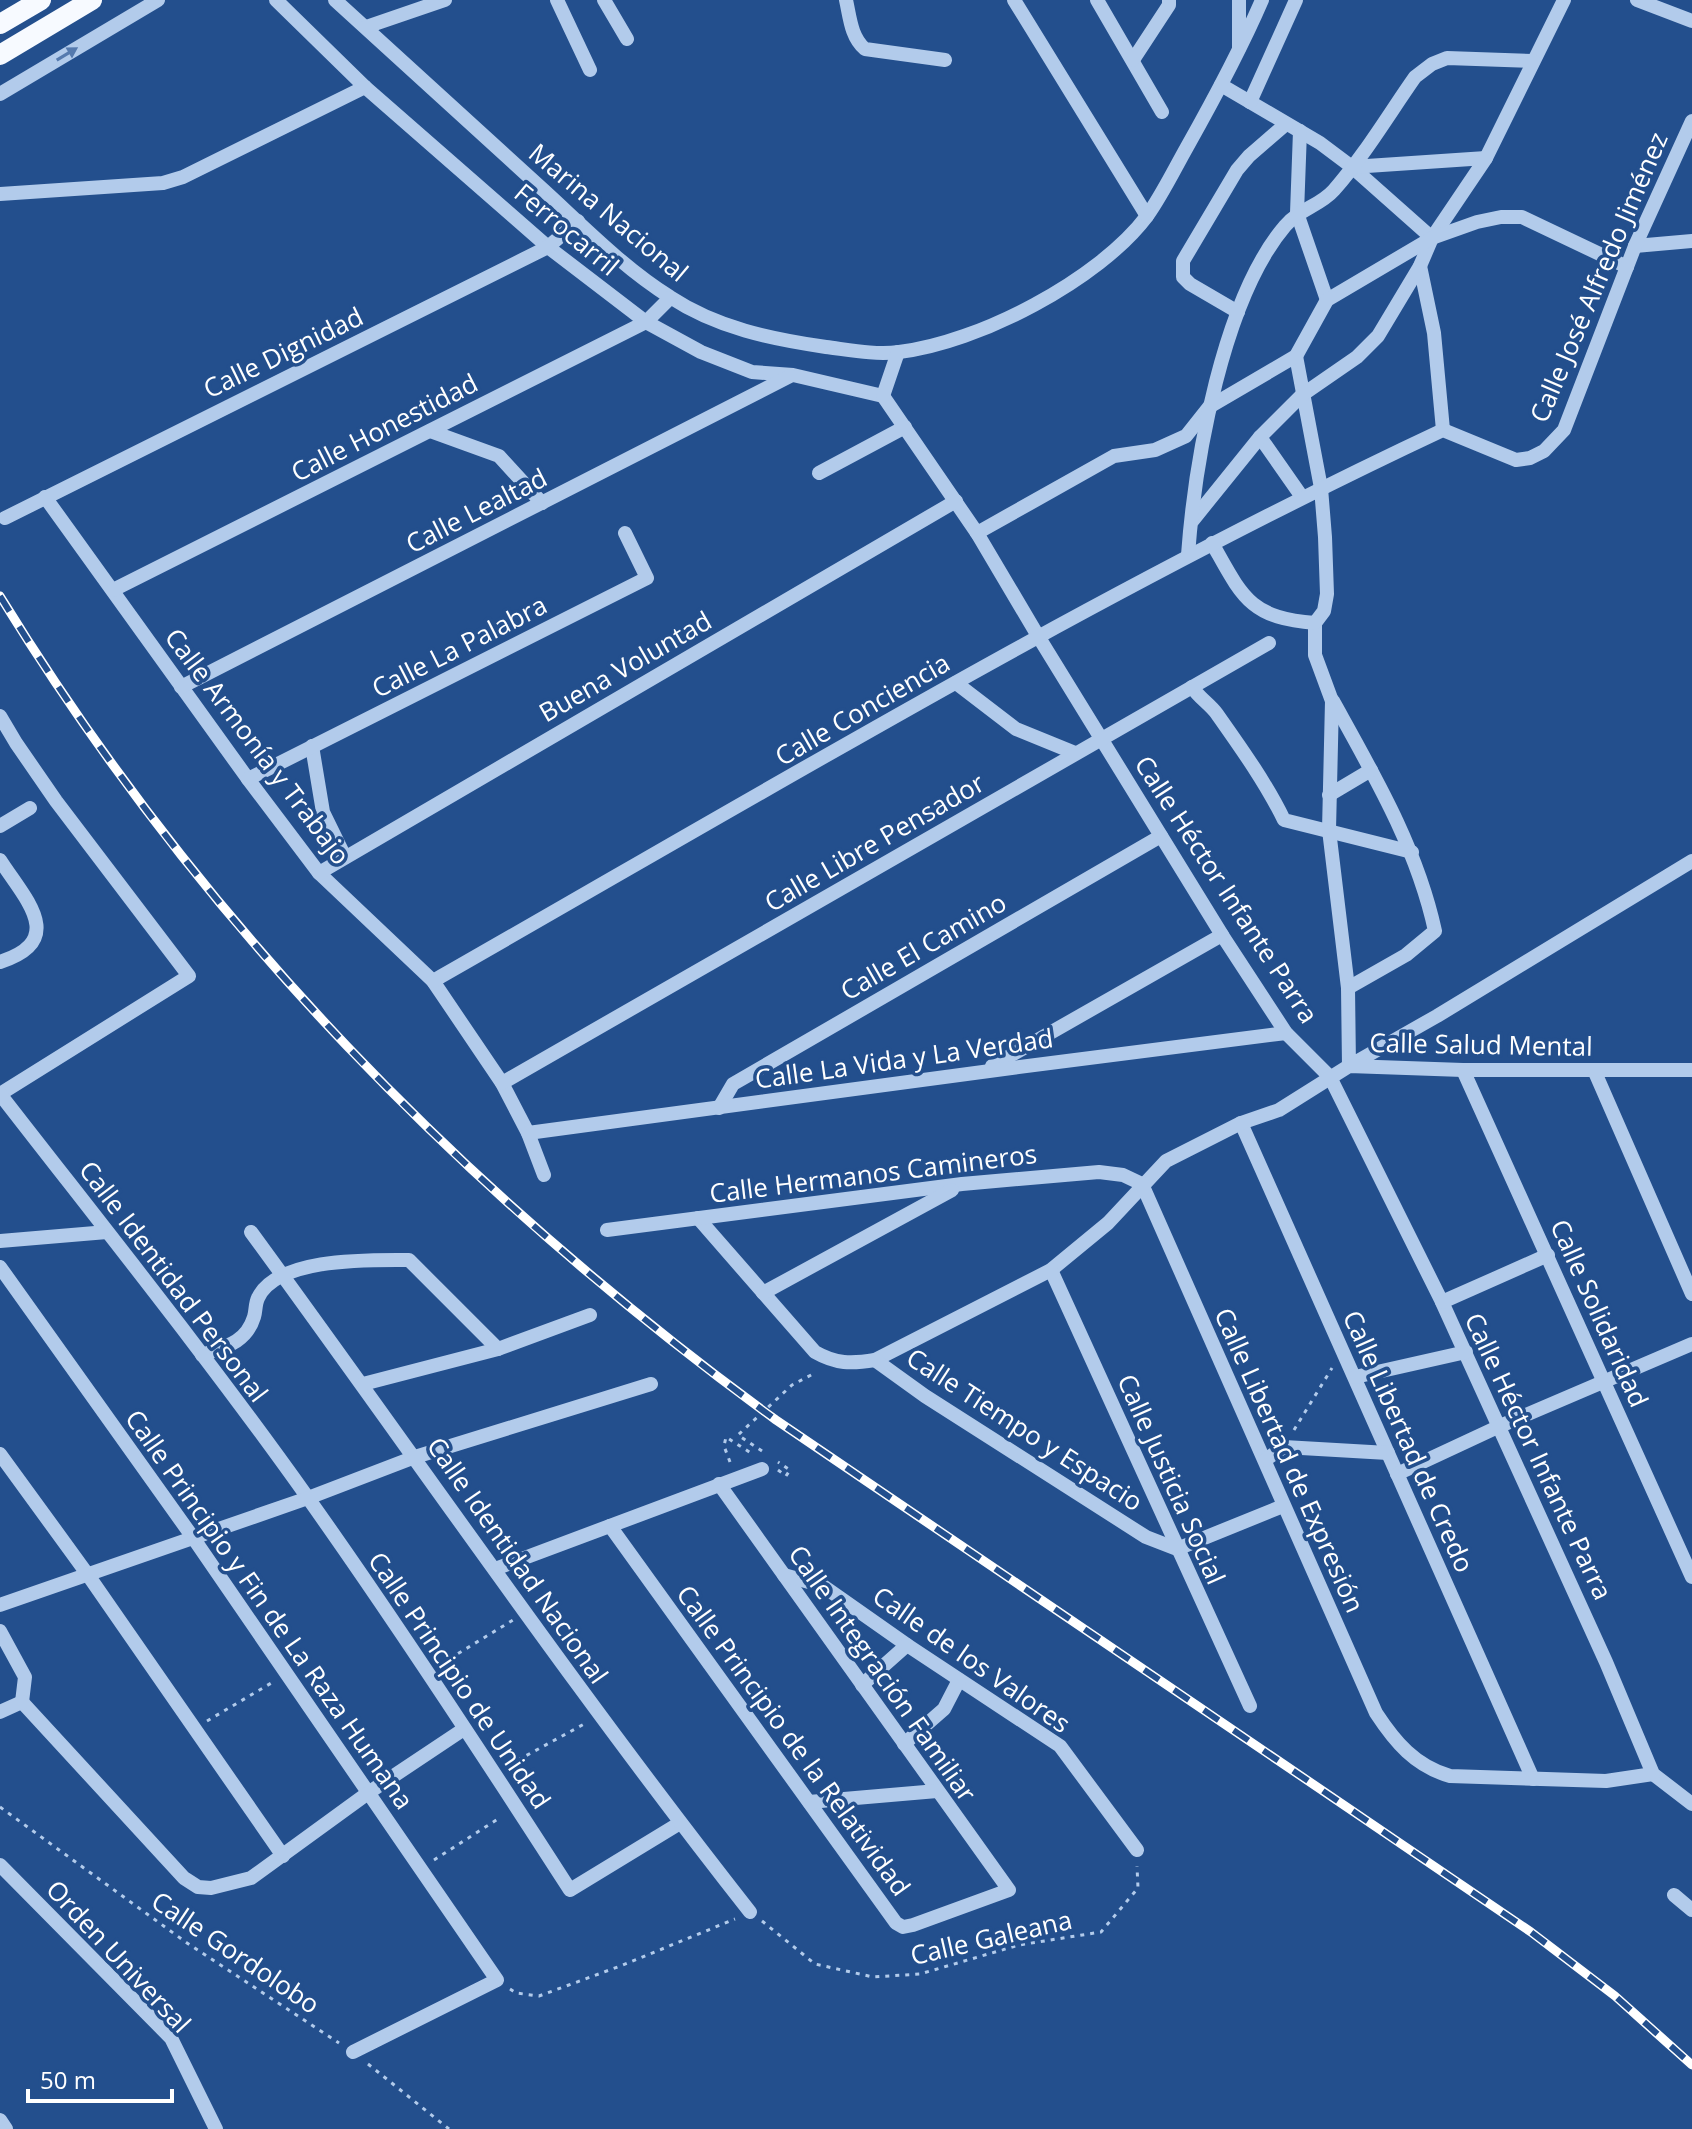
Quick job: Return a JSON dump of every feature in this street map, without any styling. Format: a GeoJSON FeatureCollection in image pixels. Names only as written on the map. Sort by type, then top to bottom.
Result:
{"type":"FeatureCollection","features":[{"type":"Feature","properties":{"kind":"main road"},"geometry":{"type":"LineString","coordinates":[[0,24],[41,0]]}},
{"type":"Feature","properties":{"kind":"main road"},"geometry":{"type":"LineString","coordinates":[[0,55],[92,0]]}},
{"type":"Feature","properties":{"kind":"street"},"geometry":{"type":"LineString","coordinates":[[0,94],[158,0]]}},
{"type":"Feature","properties":{"kind":"street","name":"Ferrocarril"},"geometry":{"type":"LineString","coordinates":[[276,0],[365,87],[548,247],[646,322],[701,352],[752,372],[793,375],[883,396]]}},
{"type":"Feature","properties":{"kind":"street","name":"Marina Nacional"},"geometry":{"type":"LineString","coordinates":[[335,0],[578,221],[670,298],[710,318],[760,337],[857,352],[898,352],[944,343],[1030,307],[1088,273],[1147,216],[1239,53],[1262,0]]}},
{"type":"Feature","properties":{"kind":"street"},"geometry":{"type":"LineString","coordinates":[[366,27],[445,0]]}},
{"type":"Feature","properties":{"kind":"street"},"geometry":{"type":"LineString","coordinates":[[557,0],[590,70]]}},
{"type":"Feature","properties":{"kind":"street"},"geometry":{"type":"LineString","coordinates":[[604,0],[627,39]]}},
{"type":"Feature","properties":{"kind":"street"},"geometry":{"type":"LineString","coordinates":[[846,0],[853,32],[857,42],[865,49],[945,60]]}},
{"type":"Feature","properties":{"kind":"street"},"geometry":{"type":"LineString","coordinates":[[1014,0],[1147,216]]}},
{"type":"Feature","properties":{"kind":"street"},"geometry":{"type":"LineString","coordinates":[[1097,0],[1162,112]]}},
{"type":"Feature","properties":{"kind":"street"},"geometry":{"type":"LineString","coordinates":[[1133,60],[1169,5],[1169,0]]}},
{"type":"Feature","properties":{"kind":"street"},"geometry":{"type":"LineString","coordinates":[[1239,0],[1239,53]]}},
{"type":"Feature","properties":{"kind":"street"},"geometry":{"type":"LineString","coordinates":[[1250,102],[1296,0]]}},
{"type":"Feature","properties":{"kind":"street"},"geometry":{"type":"LineString","coordinates":[[1190,523],[1260,437],[1302,395],[1357,357],[1378,336],[1420,266],[1432,238],[1486,158],[1564,0]]}},
{"type":"Feature","properties":{"kind":"street"},"geometry":{"type":"LineString","coordinates":[[1637,0],[1692,21]]}},
{"type":"Feature","properties":{"kind":"street"},"geometry":{"type":"LineString","coordinates":[[1188,555],[1190,523],[1209,407],[1238,312],[1258,266],[1278,234],[1297,213],[1331,194],[1415,77],[1432,64],[1447,58],[1533,61]]}},
{"type":"Feature","properties":{"kind":"street"},"geometry":{"type":"LineString","coordinates":[[1221,85],[1352,167],[1432,238]]}},
{"type":"Feature","properties":{"kind":"street"},"geometry":{"type":"LineString","coordinates":[[0,194],[163,183],[183,177],[365,87]]}},
{"type":"Feature","properties":{"kind":"street","name":"Calle José Alfredo Jiménez"},"geometry":{"type":"LineString","coordinates":[[1443,430],[1516,460],[1544,451],[1564,430],[1635,246],[1692,121]]}},
{"type":"Feature","properties":{"kind":"street"},"geometry":{"type":"LineString","coordinates":[[1293,128],[1297,213],[1327,300]]}},
{"type":"Feature","properties":{"kind":"street"},"geometry":{"type":"LineString","coordinates":[[1238,312],[1190,284],[1183,277],[1183,261],[1237,170],[1249,156],[1293,128]]}},
{"type":"Feature","properties":{"kind":"street"},"geometry":{"type":"LineString","coordinates":[[1352,167],[1486,158]]}},
{"type":"Feature","properties":{"kind":"street"},"geometry":{"type":"LineString","coordinates":[[977,533],[1114,456],[1155,450],[1186,436],[1209,407],[1296,356],[1327,300],[1432,238],[1477,222],[1522,217],[1627,267]]}},
{"type":"Feature","properties":{"kind":"street","name":"Calle Dignidad"},"geometry":{"type":"LineString","coordinates":[[5,518],[548,247],[578,221]]}},
{"type":"Feature","properties":{"kind":"street"},"geometry":{"type":"LineString","coordinates":[[1635,246],[1692,241]]}},
{"type":"Feature","properties":{"kind":"street"},"geometry":{"type":"LineString","coordinates":[[1420,266],[1434,333],[1443,430]]}},
{"type":"Feature","properties":{"kind":"street","name":"Calle Honestidad"},"geometry":{"type":"LineString","coordinates":[[113,590],[646,322],[670,298]]}},
{"type":"Feature","properties":{"kind":"street"},"geometry":{"type":"LineString","coordinates":[[883,396],[898,352]]}},
{"type":"Feature","properties":{"kind":"street"},"geometry":{"type":"LineString","coordinates":[[1296,356],[1321,488],[1327,594],[1324,611],[1315,623],[1315,655],[1332,701],[1412,852],[1435,931],[1406,955],[1348,988]]}},
{"type":"Feature","properties":{"kind":"street","name":"Calle Lealtad"},"geometry":{"type":"LineString","coordinates":[[181,687],[793,375]]}},
{"type":"Feature","properties":{"kind":"street","name":"Calle Héctor Infante Parra"},"geometry":{"type":"LineString","coordinates":[[883,396],[977,533],[1222,935],[1286,1033],[1330,1077],[1466,1352],[1606,1662],[1653,1774]]}},
{"type":"Feature","properties":{"kind":"street"},"geometry":{"type":"LineString","coordinates":[[819,473],[905,427]]}},
{"type":"Feature","properties":{"kind":"street","name":"Calle Conciencia"},"geometry":{"type":"LineString","coordinates":[[433,981],[1038,636],[1302,497],[1443,430]]}},
{"type":"Feature","properties":{"kind":"street"},"geometry":{"type":"LineString","coordinates":[[430,431],[503,458],[542,503]]}},
{"type":"Feature","properties":{"kind":"street"},"geometry":{"type":"LineString","coordinates":[[1260,437],[1302,497]]}},
{"type":"Feature","properties":{"kind":"street","name":"Calle Armonía y Trabajo"},"geometry":{"type":"LineString","coordinates":[[45,497],[319,873],[433,981],[502,1083],[528,1133],[544,1175]]}},
{"type":"Feature","properties":{"kind":"street","name":"Buena Voluntad"},"geometry":{"type":"LineString","coordinates":[[319,873],[956,501]]}},
{"type":"Feature","properties":{"kind":"street","name":"Calle La Palabra"},"geometry":{"type":"LineString","coordinates":[[248,779],[647,578],[625,533]]}},
{"type":"Feature","properties":{"kind":"street"},"geometry":{"type":"LineString","coordinates":[[1212,543],[1241,595],[1263,613],[1296,622],[1315,623]]}},
{"type":"Feature","properties":{"kind":"street","name":"Calle Libre Pensador"},"geometry":{"type":"LineString","coordinates":[[502,1083],[1269,643]]}},
{"type":"Feature","properties":{"kind":"street"},"geometry":{"type":"LineString","coordinates":[[956,683],[1016,729],[1075,753]]}},
{"type":"Feature","properties":{"kind":"street"},"geometry":{"type":"LineString","coordinates":[[1192,687],[1199,698],[1215,711],[1284,820],[1412,852]]}},
{"type":"Feature","properties":{"kind":"street"},"geometry":{"type":"LineString","coordinates":[[1332,701],[1329,830],[1348,988],[1349,1066],[1692,861]]}},
{"type":"Feature","properties":{"kind":"street"},"geometry":{"type":"LineString","coordinates":[[0,716],[56,801],[189,976],[0,1094]]}},
{"type":"Feature","properties":{"kind":"street"},"geometry":{"type":"LineString","coordinates":[[312,746],[323,812],[345,857]]}},
{"type":"Feature","properties":{"kind":"street"},"geometry":{"type":"LineString","coordinates":[[1329,795],[1371,770]]}},
{"type":"Feature","properties":{"kind":"street"},"geometry":{"type":"LineString","coordinates":[[0,826],[30,808]]}},
{"type":"Feature","properties":{"kind":"street","name":"Calle El Camino"},"geometry":{"type":"LineString","coordinates":[[719,1108],[733,1084],[1161,836]]}},
{"type":"Feature","properties":{"kind":"street"},"geometry":{"type":"LineString","coordinates":[[0,860],[38,921],[37,935],[30,947],[0,962]]}},
{"type":"Feature","properties":{"kind":"street"},"geometry":{"type":"LineString","coordinates":[[985,1070],[1222,935]]}},
{"type":"Feature","properties":{"kind":"street","name":"Calle La Vida y La Verdad"},"geometry":{"type":"LineString","coordinates":[[528,1133],[985,1070],[1286,1033]]}},
{"type":"Feature","properties":{"kind":"street","name":"Calle Salud Mental"},"geometry":{"type":"LineString","coordinates":[[763,1293],[815,1352],[832,1361],[852,1364],[875,1360],[1051,1270],[1108,1223],[1166,1161],[1241,1123],[1279,1110],[1349,1066],[1463,1070],[1692,1070]]}},
{"type":"Feature","properties":{"kind":"street","name":"Calle Solidaridad"},"geometry":{"type":"LineString","coordinates":[[1463,1070],[1692,1577]]}},
{"type":"Feature","properties":{"kind":"street"},"geometry":{"type":"LineString","coordinates":[[1594,1070],[1692,1294]]}},
{"type":"Feature","properties":{"kind":"street","name":"Calle Identidad Personal"},"geometry":{"type":"LineString","coordinates":[[0,1094],[202,1355],[308,1498]]}},
{"type":"Feature","properties":{"kind":"street","name":"Calle Libertad de Credo"},"geometry":{"type":"LineString","coordinates":[[1241,1123],[1533,1779]]}},
{"type":"Feature","properties":{"kind":"street","name":"Calle Hermanos Camineros"},"geometry":{"type":"LineString","coordinates":[[607,1230],[962,1184],[1099,1172],[1123,1175],[1142,1184]]}},
{"type":"Feature","properties":{"kind":"street"},"geometry":{"type":"LineString","coordinates":[[698,1218],[763,1293],[962,1184]]}},
{"type":"Feature","properties":{"kind":"street","name":"Calle Libertad de Expresión"},"geometry":{"type":"LineString","coordinates":[[1142,1184],[1376,1713],[1404,1751],[1428,1770],[1450,1776],[1533,1779]]}},
{"type":"Feature","properties":{"kind":"street"},"geometry":{"type":"LineString","coordinates":[[0,1241],[107,1232]]}},
{"type":"Feature","properties":{"kind":"street","name":"Calle Identidad Nacional"},"geometry":{"type":"LineString","coordinates":[[251,1232],[599,1716],[750,1912]]}},
{"type":"Feature","properties":{"kind":"street"},"geometry":{"type":"LineString","coordinates":[[1442,1302],[1548,1255]]}},
{"type":"Feature","properties":{"kind":"street"},"geometry":{"type":"LineString","coordinates":[[202,1355],[232,1345],[246,1334],[258,1297],[282,1275],[341,1260],[409,1260],[498,1349]]}},
{"type":"Feature","properties":{"kind":"street","name":"Calle Principio y Fin de La Raza Humana"},"geometry":{"type":"LineString","coordinates":[[0,1267],[194,1539],[497,1980]]}},
{"type":"Feature","properties":{"kind":"street","name":"Calle Justicia Social"},"geometry":{"type":"LineString","coordinates":[[1051,1270],[1250,1706]]}},
{"type":"Feature","properties":{"kind":"street"},"geometry":{"type":"LineString","coordinates":[[363,1384],[498,1349],[590,1315]]}},
{"type":"Feature","properties":{"kind":"street"},"geometry":{"type":"LineString","coordinates":[[1397,1474],[1692,1344]]}},
{"type":"Feature","properties":{"kind":"street"},"geometry":{"type":"LineString","coordinates":[[1355,1377],[1466,1352]]}},
{"type":"Feature","properties":{"kind":"street","name":"Calle Tiempo y Espacio"},"geometry":{"type":"LineString","coordinates":[[875,1360],[925,1396],[1146,1537],[1177,1549]]}},
{"type":"Feature","properties":{"kind":"street"},"geometry":{"type":"LineString","coordinates":[[0,1605],[194,1539],[415,1457],[651,1384]]}},
{"type":"Feature","properties":{"kind":"street"},"geometry":{"type":"LineString","coordinates":[[1265,1460],[1284,1447],[1388,1453]]}},
{"type":"Feature","properties":{"kind":"street"},"geometry":{"type":"LineString","coordinates":[[0,1454],[283,1856]]}},
{"type":"Feature","properties":{"kind":"street"},"geometry":{"type":"LineString","coordinates":[[495,1569],[766,1466]]}},
{"type":"Feature","properties":{"kind":"street","name":"Calle Integración Familiar"},"geometry":{"type":"LineString","coordinates":[[719,1484],[1009,1890]]}},
{"type":"Feature","properties":{"kind":"street","name":"Calle Principio de Unidad"},"geometry":{"type":"LineString","coordinates":[[308,1498],[495,1773],[570,1890],[680,1823]]}},
{"type":"Feature","properties":{"kind":"street"},"geometry":{"type":"LineString","coordinates":[[1177,1549],[1283,1506]]}},
{"type":"Feature","properties":{"kind":"street","name":"Calle Principio de la Relatividad"},"geometry":{"type":"LineString","coordinates":[[610,1526],[896,1923],[903,1927],[1009,1890]]}},
{"type":"Feature","properties":{"kind":"street","name":"Calle de los Valores"},"geometry":{"type":"LineString","coordinates":[[784,1575],[823,1586],[1060,1746],[1137,1850]]}},
{"type":"Feature","properties":{"kind":"street"},"geometry":{"type":"LineString","coordinates":[[0,1631],[25,1677],[22,1702],[184,1878],[198,1887],[211,1888],[251,1878],[368,1793],[464,1729]]}},
{"type":"Feature","properties":{"kind":"street"},"geometry":{"type":"LineString","coordinates":[[862,1685],[907,1645]]}},
{"type":"Feature","properties":{"kind":"street"},"geometry":{"type":"LineString","coordinates":[[904,1744],[944,1709],[959,1680]]}},
{"type":"Feature","properties":{"kind":"street"},"geometry":{"type":"LineString","coordinates":[[0,1712],[22,1702]]}},
{"type":"Feature","properties":{"kind":"street"},"geometry":{"type":"LineString","coordinates":[[1533,1779],[1606,1781],[1653,1774],[1692,1804]]}},
{"type":"Feature","properties":{"kind":"street"},"geometry":{"type":"LineString","coordinates":[[809,1802],[937,1791]]}},
{"type":"Feature","properties":{"kind":"street","name":"Orden Universal"},"geometry":{"type":"LineString","coordinates":[[0,1865],[171,2038],[216,2129]]}},
{"type":"Feature","properties":{"kind":"street"},"geometry":{"type":"LineString","coordinates":[[1674,1895],[1692,1910]]}},
{"type":"Feature","properties":{"kind":"street"},"geometry":{"type":"LineString","coordinates":[[353,2052],[497,1980]]}},
{"type":"Feature","properties":{"kind":"street"},"geometry":{"type":"LineString","coordinates":[[0,2120],[6,2129]]}},
{"type":"Feature","properties":{"kind":"path"},"geometry":{"type":"LineString","coordinates":[[1284,1447],[1343,1349]]}},
{"type":"Feature","properties":{"kind":"path"},"geometry":{"type":"LineString","coordinates":[[764,1453],[738,1435],[792,1385],[811,1375]]}},
{"type":"Feature","properties":{"kind":"path"},"geometry":{"type":"LineString","coordinates":[[735,1478],[724,1446],[726,1437],[766,1466],[786,1476],[790,1470],[777,1461]]}},
{"type":"Feature","properties":{"kind":"path"},"geometry":{"type":"LineString","coordinates":[[428,1673],[525,1612]]}},
{"type":"Feature","properties":{"kind":"path"},"geometry":{"type":"LineString","coordinates":[[194,1729],[286,1674]]}},
{"type":"Feature","properties":{"kind":"path"},"geometry":{"type":"LineString","coordinates":[[495,1773],[599,1716]]}},
{"type":"Feature","properties":{"kind":"path","name":"Calle Gordolobo"},"geometry":{"type":"LineString","coordinates":[[0,1807],[187,1943],[353,2052],[449,2129]]}},
{"type":"Feature","properties":{"kind":"path"},"geometry":{"type":"LineString","coordinates":[[421,1869],[517,1807]]}},
{"type":"Feature","properties":{"kind":"path","name":"Calle Galeana"},"geometry":{"type":"LineString","coordinates":[[750,1912],[815,1964],[873,1977],[920,1974],[1019,1945],[1101,1932],[1138,1888],[1137,1850]]}},
{"type":"Feature","properties":{"kind":"path"},"geometry":{"type":"LineString","coordinates":[[497,1980],[516,1993],[539,1996],[750,1912]]}},
{"type":"Feature","properties":{"kind":"railway"},"geometry":{"type":"LineString","coordinates":[[0,596],[79,717],[163,832],[252,941],[347,1046],[447,1146],[552,1242],[662,1333],[776,1420],[1531,1932],[1615,1996],[1692,2065]]}}]}
